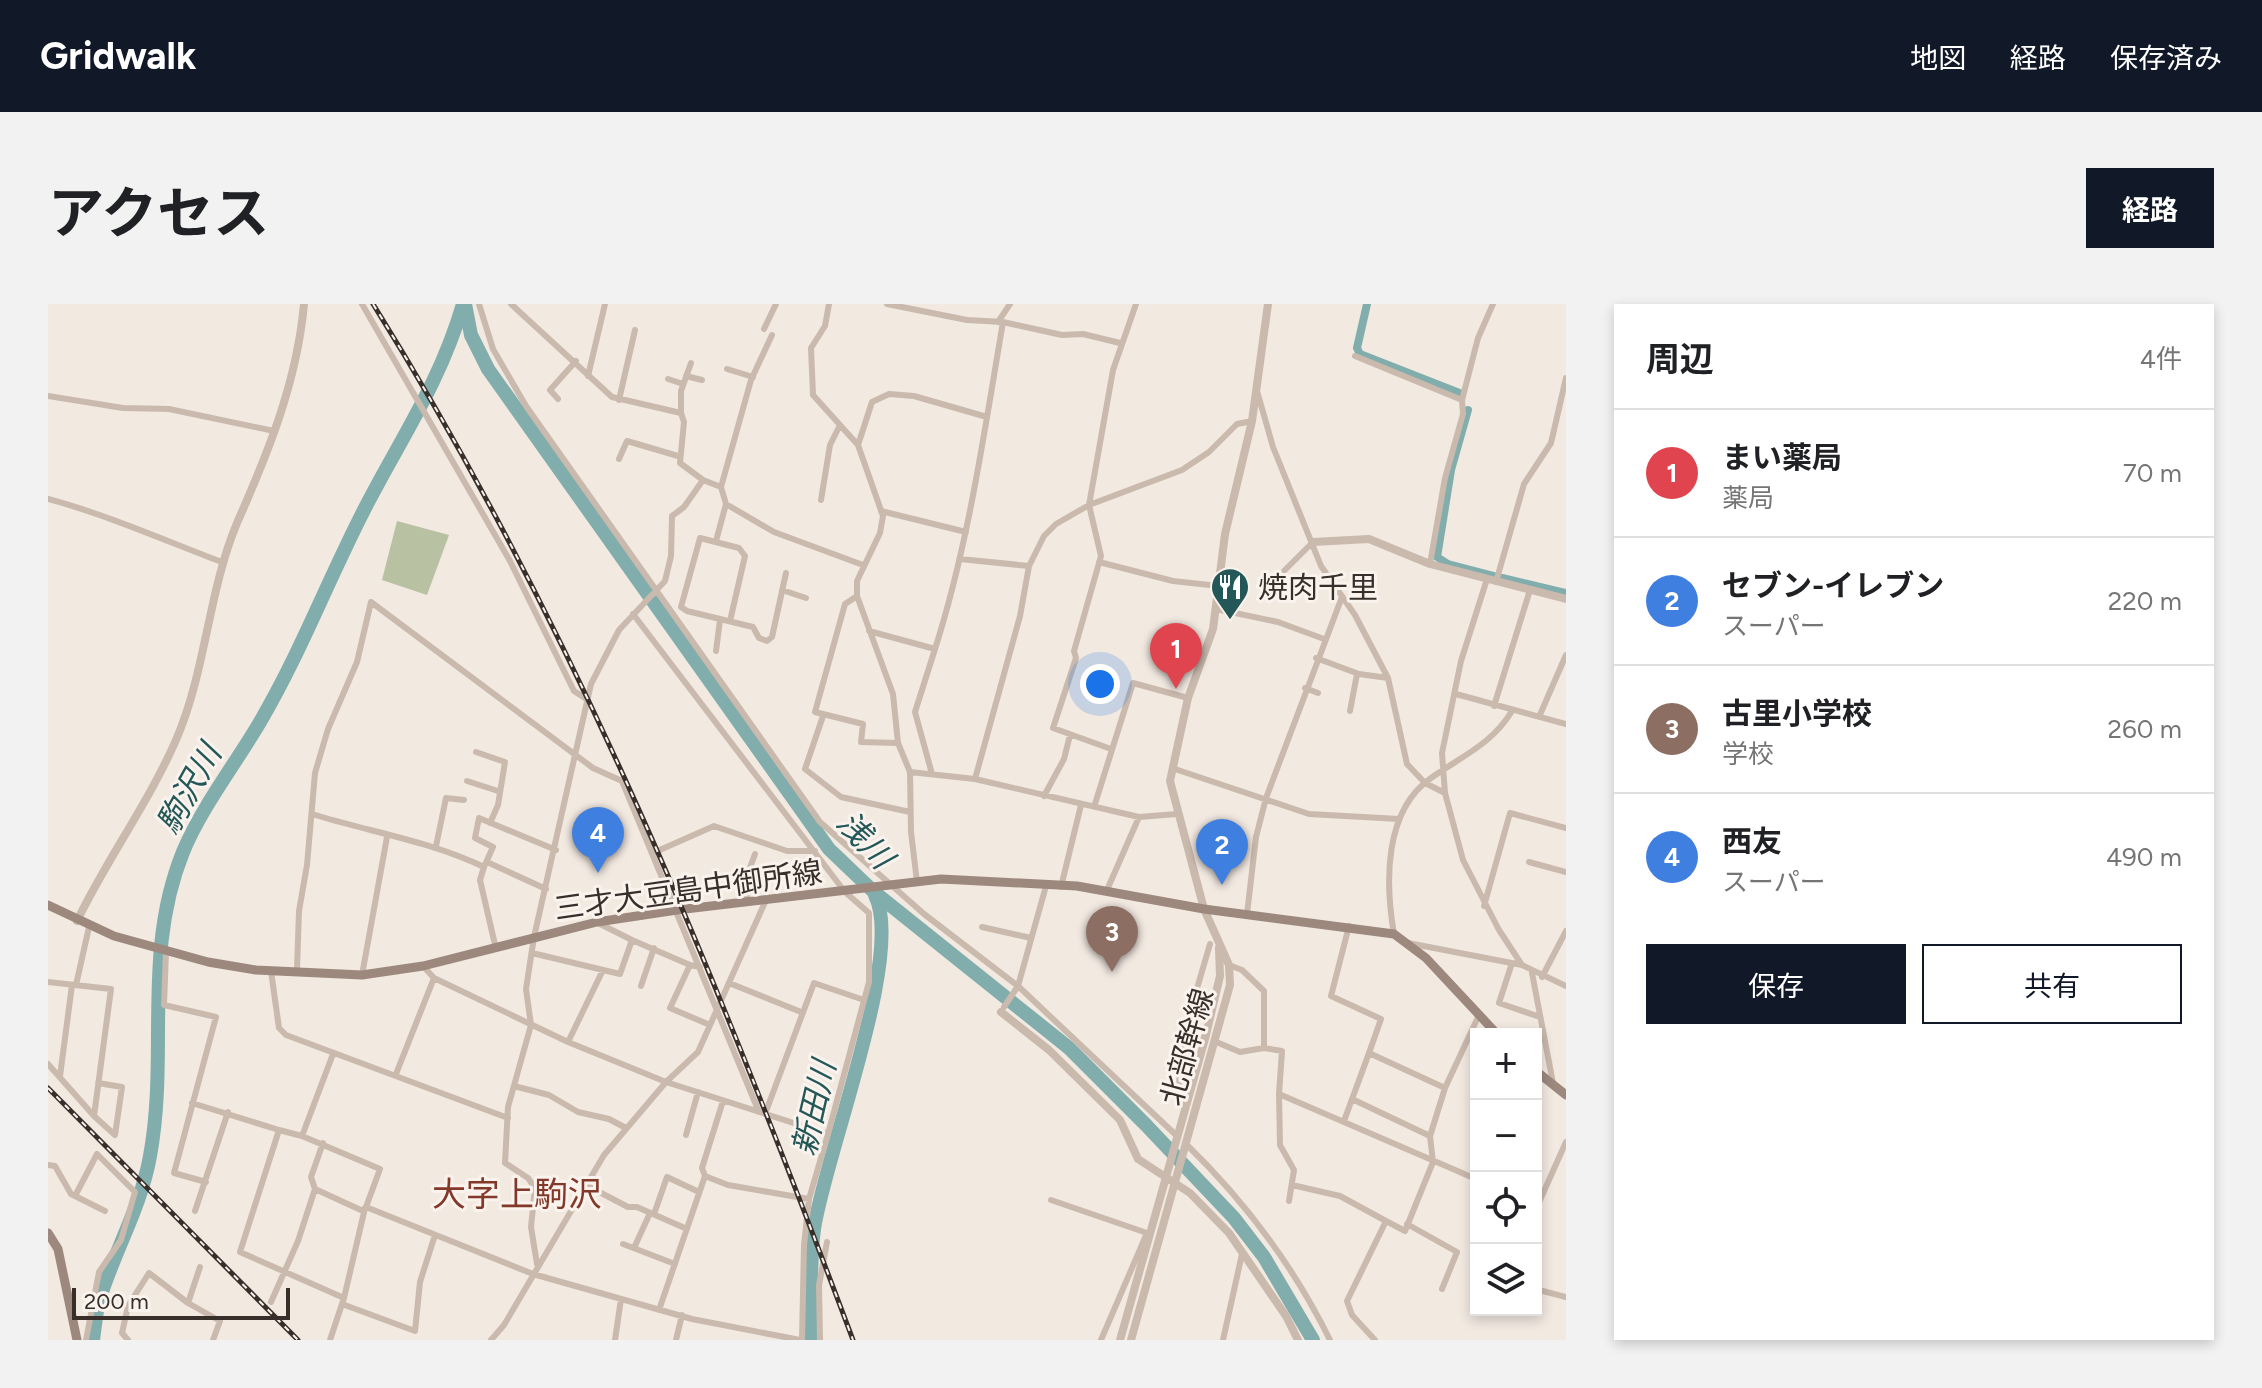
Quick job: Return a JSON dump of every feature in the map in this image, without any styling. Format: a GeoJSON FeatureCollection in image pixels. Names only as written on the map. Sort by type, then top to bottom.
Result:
{"type":"FeatureCollection","features":[{"type":"Feature","properties":{"kind":"main road","name":"三才大豆島中御所線"},"geometry":{"type":"LineString","coordinates":[[48,905],[89,927],[162,951],[234,967],[362,975],[423,966],[597,922],[917,882],[980,880],[1107,890],[1204,909],[1394,934],[1408,943],[1491,1028]]}},
{"type":"Feature","properties":{"kind":"main road"},"geometry":{"type":"LineString","coordinates":[[1542,1076],[1566,1095]]}},
{"type":"Feature","properties":{"kind":"main road"},"geometry":{"type":"LineString","coordinates":[[48,1233],[58,1249],[77,1340]]}},
{"type":"Feature","properties":{"kind":"street"},"geometry":{"type":"LineString","coordinates":[[77,921],[176,740],[224,563],[237,524],[264,466],[297,358],[304,304]]}},
{"type":"Feature","properties":{"kind":"street"},"geometry":{"type":"LineString","coordinates":[[362,304],[428,413],[518,576],[574,691],[588,700]]}},
{"type":"Feature","properties":{"kind":"street"},"geometry":{"type":"LineString","coordinates":[[479,304],[485,330],[504,372],[820,822],[924,914],[1016,988],[1244,1204],[1311,1301],[1330,1340]]}},
{"type":"Feature","properties":{"kind":"street"},"geometry":{"type":"LineString","coordinates":[[511,304],[520,308],[588,376],[619,400],[681,413]]}},
{"type":"Feature","properties":{"kind":"street"},"geometry":{"type":"LineString","coordinates":[[588,376],[605,304]]}},
{"type":"Feature","properties":{"kind":"street"},"geometry":{"type":"LineString","coordinates":[[764,329],[776,304]]}},
{"type":"Feature","properties":{"kind":"street"},"geometry":{"type":"LineString","coordinates":[[829,304],[825,326],[811,348],[813,395],[858,445],[881,511],[880,533],[863,565],[857,596],[893,694],[898,743],[910,772],[910,812],[917,882]]}},
{"type":"Feature","properties":{"kind":"street"},"geometry":{"type":"LineString","coordinates":[[887,304],[967,320],[1000,322],[1120,343]]}},
{"type":"Feature","properties":{"kind":"street"},"geometry":{"type":"LineString","coordinates":[[932,774],[915,712],[960,559],[979,480],[1000,322],[1010,304]]}},
{"type":"Feature","properties":{"kind":"street"},"geometry":{"type":"LineString","coordinates":[[1111,749],[1053,728],[1076,658],[1074,651],[1099,562],[1100,545],[1089,505],[1120,343],[1136,304]]}},
{"type":"Feature","properties":{"kind":"street"},"geometry":{"type":"LineString","coordinates":[[1215,932],[1204,909],[1170,781],[1188,698],[1213,629],[1225,534],[1252,421],[1268,304]]}},
{"type":"Feature","properties":{"kind":"street"},"geometry":{"type":"LineString","coordinates":[[1430,564],[1445,478],[1463,414],[1462,400],[1478,338],[1493,304]]}},
{"type":"Feature","properties":{"kind":"street"},"geometry":{"type":"LineString","coordinates":[[619,400],[635,330]]}},
{"type":"Feature","properties":{"kind":"street"},"geometry":{"type":"LineString","coordinates":[[716,541],[726,504],[721,487],[753,377],[772,335]]}},
{"type":"Feature","properties":{"kind":"street"},"geometry":{"type":"LineString","coordinates":[[1355,356],[1462,400]]}},
{"type":"Feature","properties":{"kind":"street"},"geometry":{"type":"LineString","coordinates":[[558,399],[550,390],[576,361]]}},
{"type":"Feature","properties":{"kind":"street"},"geometry":{"type":"LineString","coordinates":[[691,363],[683,384],[681,413],[684,422],[678,456],[680,463],[703,480],[721,487]]}},
{"type":"Feature","properties":{"kind":"street"},"geometry":{"type":"LineString","coordinates":[[727,369],[753,377]]}},
{"type":"Feature","properties":{"kind":"street"},"geometry":{"type":"LineString","coordinates":[[686,376],[702,380]]}},
{"type":"Feature","properties":{"kind":"street"},"geometry":{"type":"LineString","coordinates":[[1566,378],[1551,443],[1524,484],[1461,661],[1442,753],[1445,793],[1463,860],[1484,906],[1522,965],[1532,973],[1566,986]]}},
{"type":"Feature","properties":{"kind":"street"},"geometry":{"type":"LineString","coordinates":[[668,379],[683,384]]}},
{"type":"Feature","properties":{"kind":"street"},"geometry":{"type":"LineString","coordinates":[[1256,388],[1273,447],[1326,574],[1388,678],[1405,759],[1425,783],[1445,793]]}},
{"type":"Feature","properties":{"kind":"street"},"geometry":{"type":"LineString","coordinates":[[858,445],[872,402],[889,394],[914,396],[987,417]]}},
{"type":"Feature","properties":{"kind":"street"},"geometry":{"type":"LineString","coordinates":[[48,396],[123,408],[169,409],[274,431]]}},
{"type":"Feature","properties":{"kind":"street"},"geometry":{"type":"LineString","coordinates":[[975,779],[1020,616],[1029,566],[1044,536],[1056,524],[1089,505],[1182,470],[1209,452],[1237,424],[1252,421]]}},
{"type":"Feature","properties":{"kind":"street"},"geometry":{"type":"LineString","coordinates":[[821,500],[830,445],[840,425]]}},
{"type":"Feature","properties":{"kind":"street"},"geometry":{"type":"LineString","coordinates":[[619,459],[627,441],[678,456]]}},
{"type":"Feature","properties":{"kind":"street"},"geometry":{"type":"LineString","coordinates":[[537,1264],[531,1227],[535,1188],[528,1178],[505,1163],[514,1086],[531,1025],[526,989],[534,937],[591,684],[619,630],[665,581],[671,556],[672,516],[684,507],[703,480]]}},
{"type":"Feature","properties":{"kind":"street"},"geometry":{"type":"LineString","coordinates":[[48,499],[88,510],[110,522],[224,563]]}},
{"type":"Feature","properties":{"kind":"street"},"geometry":{"type":"LineString","coordinates":[[726,504],[774,532],[863,565]]}},
{"type":"Feature","properties":{"kind":"street"},"geometry":{"type":"LineString","coordinates":[[881,511],[966,532]]}},
{"type":"Feature","properties":{"kind":"street"},"geometry":{"type":"LineString","coordinates":[[730,621],[745,556],[739,548],[700,538],[681,607],[720,620],[753,627],[759,638],[767,641],[772,637],[786,573]]}},
{"type":"Feature","properties":{"kind":"street"},"geometry":{"type":"LineString","coordinates":[[1276,579],[1313,542],[1369,539],[1430,564],[1566,599]]}},
{"type":"Feature","properties":{"kind":"street"},"geometry":{"type":"LineString","coordinates":[[960,559],[1029,566]]}},
{"type":"Feature","properties":{"kind":"street"},"geometry":{"type":"LineString","coordinates":[[1099,562],[1173,581],[1219,586]]}},
{"type":"Feature","properties":{"kind":"street"},"geometry":{"type":"LineString","coordinates":[[782,590],[806,598]]}},
{"type":"Feature","properties":{"kind":"street"},"geometry":{"type":"LineString","coordinates":[[1494,706],[1530,590]]}},
{"type":"Feature","properties":{"kind":"street"},"geometry":{"type":"LineString","coordinates":[[857,596],[845,604],[815,712],[863,724],[861,742],[898,743]]}},
{"type":"Feature","properties":{"kind":"street"},"geometry":{"type":"LineString","coordinates":[[1247,914],[1256,837],[1266,798],[1316,658],[1342,597]]}},
{"type":"Feature","properties":{"kind":"street"},"geometry":{"type":"LineString","coordinates":[[297,969],[299,911],[315,773],[328,729],[357,662],[371,602],[600,774],[622,781],[762,1113]]}},
{"type":"Feature","properties":{"kind":"street"},"geometry":{"type":"LineString","coordinates":[[1216,609],[1278,622],[1324,639]]}},
{"type":"Feature","properties":{"kind":"street"},"geometry":{"type":"LineString","coordinates":[[315,1189],[533,1274],[659,1310],[801,1340],[809,1199],[871,967],[869,913],[845,892],[634,613]]}},
{"type":"Feature","properties":{"kind":"street"},"geometry":{"type":"LineString","coordinates":[[716,651],[720,620]]}},
{"type":"Feature","properties":{"kind":"street"},"geometry":{"type":"LineString","coordinates":[[869,631],[935,649]]}},
{"type":"Feature","properties":{"kind":"street"},"geometry":{"type":"LineString","coordinates":[[1539,717],[1566,655]]}},
{"type":"Feature","properties":{"kind":"street"},"geometry":{"type":"LineString","coordinates":[[1316,658],[1357,674],[1388,678]]}},
{"type":"Feature","properties":{"kind":"street"},"geometry":{"type":"LineString","coordinates":[[1350,711],[1357,674]]}},
{"type":"Feature","properties":{"kind":"street"},"geometry":{"type":"LineString","coordinates":[[1094,807],[1133,683],[1188,698]]}},
{"type":"Feature","properties":{"kind":"street"},"geometry":{"type":"LineString","coordinates":[[1305,688],[1318,693]]}},
{"type":"Feature","properties":{"kind":"street"},"geometry":{"type":"LineString","coordinates":[[1456,694],[1566,724]]}},
{"type":"Feature","properties":{"kind":"street"},"geometry":{"type":"LineString","coordinates":[[1394,934],[1388,888],[1399,819],[1425,783],[1492,739],[1512,711]]}},
{"type":"Feature","properties":{"kind":"street"},"geometry":{"type":"LineString","coordinates":[[823,716],[805,769],[841,797],[910,812]]}},
{"type":"Feature","properties":{"kind":"street"},"geometry":{"type":"LineString","coordinates":[[1044,796],[1064,759],[1070,735]]}},
{"type":"Feature","properties":{"kind":"street"},"geometry":{"type":"LineString","coordinates":[[476,752],[505,762],[498,805],[490,823]]}},
{"type":"Feature","properties":{"kind":"street"},"geometry":{"type":"LineString","coordinates":[[1172,768],[1318,815],[1399,819]]}},
{"type":"Feature","properties":{"kind":"street"},"geometry":{"type":"LineString","coordinates":[[910,772],[975,779],[1139,817],[1177,814]]}},
{"type":"Feature","properties":{"kind":"street"},"geometry":{"type":"LineString","coordinates":[[467,781],[498,791]]}},
{"type":"Feature","properties":{"kind":"street"},"geometry":{"type":"LineString","coordinates":[[436,846],[446,798],[464,800]]}},
{"type":"Feature","properties":{"kind":"street"},"geometry":{"type":"LineString","coordinates":[[1061,887],[1081,805]]}},
{"type":"Feature","properties":{"kind":"street"},"geometry":{"type":"LineString","coordinates":[[1484,906],[1510,813],[1566,827]]}},
{"type":"Feature","properties":{"kind":"street"},"geometry":{"type":"LineString","coordinates":[[312,814],[387,837],[436,846],[546,889]]}},
{"type":"Feature","properties":{"kind":"street"},"geometry":{"type":"LineString","coordinates":[[1107,890],[1139,817]]}},
{"type":"Feature","properties":{"kind":"street"},"geometry":{"type":"LineString","coordinates":[[496,949],[480,880],[493,847],[475,838],[479,818],[556,850]]}},
{"type":"Feature","properties":{"kind":"street"},"geometry":{"type":"LineString","coordinates":[[653,853],[714,826],[787,851],[815,851]]}},
{"type":"Feature","properties":{"kind":"street"},"geometry":{"type":"LineString","coordinates":[[362,975],[387,837]]}},
{"type":"Feature","properties":{"kind":"street"},"geometry":{"type":"LineString","coordinates":[[748,902],[744,884],[755,854]]}},
{"type":"Feature","properties":{"kind":"street"},"geometry":{"type":"LineString","coordinates":[[1529,862],[1566,872]]}},
{"type":"Feature","properties":{"kind":"street"},"geometry":{"type":"LineString","coordinates":[[1046,886],[1016,988],[1003,1010],[1120,1120],[1138,1159],[1170,1175],[1175,1185],[1200,1203],[1243,1252],[1298,1340]]}},
{"type":"Feature","properties":{"kind":"street"},"geometry":{"type":"LineString","coordinates":[[491,1340],[584,1184],[626,1128],[666,1082],[698,1052],[766,900]]}},
{"type":"Feature","properties":{"kind":"street"},"geometry":{"type":"LineString","coordinates":[[597,922],[632,940],[700,967]]}},
{"type":"Feature","properties":{"kind":"street"},"geometry":{"type":"LineString","coordinates":[[982,927],[996,926],[1031,938]]}},
{"type":"Feature","properties":{"kind":"street"},"geometry":{"type":"LineString","coordinates":[[1344,1121],[1381,1019],[1331,996],[1349,926]]}},
{"type":"Feature","properties":{"kind":"street"},"geometry":{"type":"LineString","coordinates":[[60,1076],[74,985],[89,927]]}},
{"type":"Feature","properties":{"kind":"street","name":"北部幹線"},"geometry":{"type":"LineString","coordinates":[[1170,1175],[1210,1040],[1229,994],[1229,965],[1215,932]]}},
{"type":"Feature","properties":{"kind":"street","name":"北部幹線"},"geometry":{"type":"LineString","coordinates":[[1210,1040],[1221,970],[1215,932]]}},
{"type":"Feature","properties":{"kind":"street"},"geometry":{"type":"LineString","coordinates":[[1542,977],[1565,934]]}},
{"type":"Feature","properties":{"kind":"street"},"geometry":{"type":"LineString","coordinates":[[532,953],[620,974],[632,940]]}},
{"type":"Feature","properties":{"kind":"street"},"geometry":{"type":"LineString","coordinates":[[1408,943],[1522,965]]}},
{"type":"Feature","properties":{"kind":"street"},"geometry":{"type":"LineString","coordinates":[[1178,1094],[1184,1033],[1210,944]]}},
{"type":"Feature","properties":{"kind":"street"},"geometry":{"type":"LineString","coordinates":[[641,986],[654,948]]}},
{"type":"Feature","properties":{"kind":"street"},"geometry":{"type":"LineString","coordinates":[[162,951],[164,1005],[216,1017],[174,1173],[206,1182]]}},
{"type":"Feature","properties":{"kind":"street"},"geometry":{"type":"LineString","coordinates":[[1512,963],[1499,1003],[1540,1017]]}},
{"type":"Feature","properties":{"kind":"street"},"geometry":{"type":"LineString","coordinates":[[690,965],[670,1008],[710,1025]]}},
{"type":"Feature","properties":{"kind":"street"},"geometry":{"type":"LineString","coordinates":[[1229,965],[1242,970],[1264,991],[1264,1048]]}},
{"type":"Feature","properties":{"kind":"street"},"geometry":{"type":"LineString","coordinates":[[423,966],[434,978],[568,1042],[666,1082],[828,1134]]}},
{"type":"Feature","properties":{"kind":"street"},"geometry":{"type":"LineString","coordinates":[[568,1042],[603,970]]}},
{"type":"Feature","properties":{"kind":"street"},"geometry":{"type":"LineString","coordinates":[[271,971],[279,1028],[286,1035],[508,1118]]}},
{"type":"Feature","properties":{"kind":"street"},"geometry":{"type":"LineString","coordinates":[[1532,973],[1554,1086]]}},
{"type":"Feature","properties":{"kind":"street"},"geometry":{"type":"LineString","coordinates":[[396,1074],[434,978]]}},
{"type":"Feature","properties":{"kind":"street"},"geometry":{"type":"LineString","coordinates":[[48,982],[111,989],[94,1116]]}},
{"type":"Feature","properties":{"kind":"street"},"geometry":{"type":"LineString","coordinates":[[729,983],[801,1012]]}},
{"type":"Feature","properties":{"kind":"street"},"geometry":{"type":"LineString","coordinates":[[762,1113],[814,983],[864,1000]]}},
{"type":"Feature","properties":{"kind":"street"},"geometry":{"type":"LineString","coordinates":[[1292,1185],[1340,1196],[1405,1231],[1433,1162],[1430,1136],[1445,1088],[1479,1015]]}},
{"type":"Feature","properties":{"kind":"street"},"geometry":{"type":"LineString","coordinates":[[1184,1033],[1240,1052],[1264,1048],[1282,1051],[1280,1145],[1294,1170],[1289,1201]]}},
{"type":"Feature","properties":{"kind":"street"},"geometry":{"type":"LineString","coordinates":[[1369,1053],[1445,1088]]}},
{"type":"Feature","properties":{"kind":"street"},"geometry":{"type":"LineString","coordinates":[[302,1136],[333,1054]]}},
{"type":"Feature","properties":{"kind":"street"},"geometry":{"type":"LineString","coordinates":[[48,1064],[115,1135],[122,1087],[98,1083]]}},
{"type":"Feature","properties":{"kind":"street"},"geometry":{"type":"LineString","coordinates":[[514,1086],[549,1095],[578,1112],[609,1119],[626,1128]]}},
{"type":"Feature","properties":{"kind":"street"},"geometry":{"type":"LineString","coordinates":[[686,1135],[698,1092]]}},
{"type":"Feature","properties":{"kind":"street"},"geometry":{"type":"LineString","coordinates":[[1279,1094],[1470,1177]]}},
{"type":"Feature","properties":{"kind":"street"},"geometry":{"type":"LineString","coordinates":[[1352,1099],[1430,1136]]}},
{"type":"Feature","properties":{"kind":"street"},"geometry":{"type":"LineString","coordinates":[[659,1310],[705,1176],[702,1168],[723,1101]]}},
{"type":"Feature","properties":{"kind":"street"},"geometry":{"type":"LineString","coordinates":[[192,1103],[323,1143],[380,1169],[365,1209],[343,1301],[330,1340]]}},
{"type":"Feature","properties":{"kind":"street"},"geometry":{"type":"LineString","coordinates":[[195,1211],[228,1112]]}},
{"type":"Feature","properties":{"kind":"street"},"geometry":{"type":"LineString","coordinates":[[279,1130],[240,1252],[415,1331]]}},
{"type":"Feature","properties":{"kind":"street"},"geometry":{"type":"LineString","coordinates":[[1542,1196],[1566,1142]]}},
{"type":"Feature","properties":{"kind":"street"},"geometry":{"type":"LineString","coordinates":[[271,1302],[298,1241],[315,1189],[311,1177],[323,1143]]}},
{"type":"Feature","properties":{"kind":"street"},"geometry":{"type":"LineString","coordinates":[[75,1196],[97,1154],[135,1192],[121,1240],[99,1272],[86,1340]]}},
{"type":"Feature","properties":{"kind":"street"},"geometry":{"type":"LineString","coordinates":[[48,1165],[55,1166],[75,1196],[105,1211]]}},
{"type":"Feature","properties":{"kind":"street"},"geometry":{"type":"LineString","coordinates":[[1120,1340],[1170,1175]]}},
{"type":"Feature","properties":{"kind":"street"},"geometry":{"type":"LineString","coordinates":[[705,1176],[740,1188],[809,1199]]}},
{"type":"Feature","properties":{"kind":"street"},"geometry":{"type":"LineString","coordinates":[[634,1248],[667,1177],[699,1192]]}},
{"type":"Feature","properties":{"kind":"street"},"geometry":{"type":"LineString","coordinates":[[584,1184],[628,1207],[687,1229]]}},
{"type":"Feature","properties":{"kind":"street"},"geometry":{"type":"LineString","coordinates":[[1131,1340],[1175,1185]]}},
{"type":"Feature","properties":{"kind":"street"},"geometry":{"type":"LineString","coordinates":[[1051,1200],[1147,1233],[1102,1340]]}},
{"type":"Feature","properties":{"kind":"street"},"geometry":{"type":"LineString","coordinates":[[1375,1340],[1352,1315],[1347,1301],[1386,1221]]}},
{"type":"Feature","properties":{"kind":"street"},"geometry":{"type":"LineString","coordinates":[[1407,1224],[1457,1252],[1442,1289]]}},
{"type":"Feature","properties":{"kind":"street"},"geometry":{"type":"LineString","coordinates":[[414,1340],[420,1282],[435,1235]]}},
{"type":"Feature","properties":{"kind":"street"},"geometry":{"type":"LineString","coordinates":[[820,1340],[819,1285],[827,1242]]}},
{"type":"Feature","properties":{"kind":"street"},"geometry":{"type":"LineString","coordinates":[[623,1244],[675,1264]]}},
{"type":"Feature","properties":{"kind":"street"},"geometry":{"type":"LineString","coordinates":[[1223,1340],[1243,1252]]}},
{"type":"Feature","properties":{"kind":"street"},"geometry":{"type":"LineString","coordinates":[[188,1303],[200,1267]]}},
{"type":"Feature","properties":{"kind":"street"},"geometry":{"type":"LineString","coordinates":[[128,1340],[122,1337],[128,1306],[149,1273],[188,1303],[220,1321],[213,1340]]}},
{"type":"Feature","properties":{"kind":"street"},"geometry":{"type":"LineString","coordinates":[[1542,1291],[1566,1297]]}},
{"type":"Feature","properties":{"kind":"street"},"geometry":{"type":"LineString","coordinates":[[615,1340],[621,1299]]}},
{"type":"Feature","properties":{"kind":"street"},"geometry":{"type":"LineString","coordinates":[[676,1340],[682,1315]]}},
{"type":"Feature","properties":{"kind":"green space"},"geometry":{"type":"Polygon","coordinates":[[[397,521],[449,535],[427,595],[382,580],[397,521]]]}},
{"type":"Feature","properties":{"kind":"waterway","name":"駒沢川"},"geometry":{"type":"LineString","coordinates":[[93,1340],[100,1298],[134,1211],[150,1156],[155,1118],[163,928],[183,852],[199,819],[260,722],[288,670],[364,510],[431,385],[463,304]]}},
{"type":"Feature","properties":{"kind":"waterway","name":"浅川"},"geometry":{"type":"LineString","coordinates":[[465,304],[471,335],[488,369],[829,849],[874,892],[1069,1048],[1146,1125],[1234,1218],[1264,1257],[1313,1340]]}},
{"type":"Feature","properties":{"kind":"waterway"},"geometry":{"type":"LineString","coordinates":[[1367,304],[1357,348],[1360,354],[1462,394]]}},
{"type":"Feature","properties":{"kind":"waterway"},"geometry":{"type":"LineString","coordinates":[[1468,410],[1451,470],[1437,557],[1448,564],[1494,576]]}},
{"type":"Feature","properties":{"kind":"waterway"},"geometry":{"type":"LineString","coordinates":[[1502,578],[1566,593]]}},
{"type":"Feature","properties":{"kind":"waterway","name":"新田川"},"geometry":{"type":"LineString","coordinates":[[811,1340],[814,1229],[860,1056],[880,962],[881,924],[875,895]]}},
{"type":"Feature","properties":{"kind":"railway"},"geometry":{"type":"LineString","coordinates":[[373,304],[446,427],[515,553],[579,680],[696,941],[853,1340]]}},
{"type":"Feature","properties":{"kind":"railway"},"geometry":{"type":"LineString","coordinates":[[48,1088],[298,1340]]}},
{"type":"Feature","properties":{"kind":"place","name":"焼肉千里"},"geometry":{"type":"Point","coordinates":[1230,621]}},
{"type":"Feature","properties":{"kind":"place","name":"まい薬局"},"geometry":{"type":"Point","coordinates":[1176,689]}},
{"type":"Feature","properties":{"kind":"place","name":"西友"},"geometry":{"type":"Point","coordinates":[598,873]}},
{"type":"Feature","properties":{"kind":"place","name":"セブン-イレブン"},"geometry":{"type":"Point","coordinates":[1222,885]}},
{"type":"Feature","properties":{"kind":"place","name":"古里小学校"},"geometry":{"type":"Point","coordinates":[1112,972]}},
{"type":"Feature","properties":{"kind":"district","name":"大字上駒沢"},"geometry":{"type":"Point","coordinates":[517,1194]}}]}
